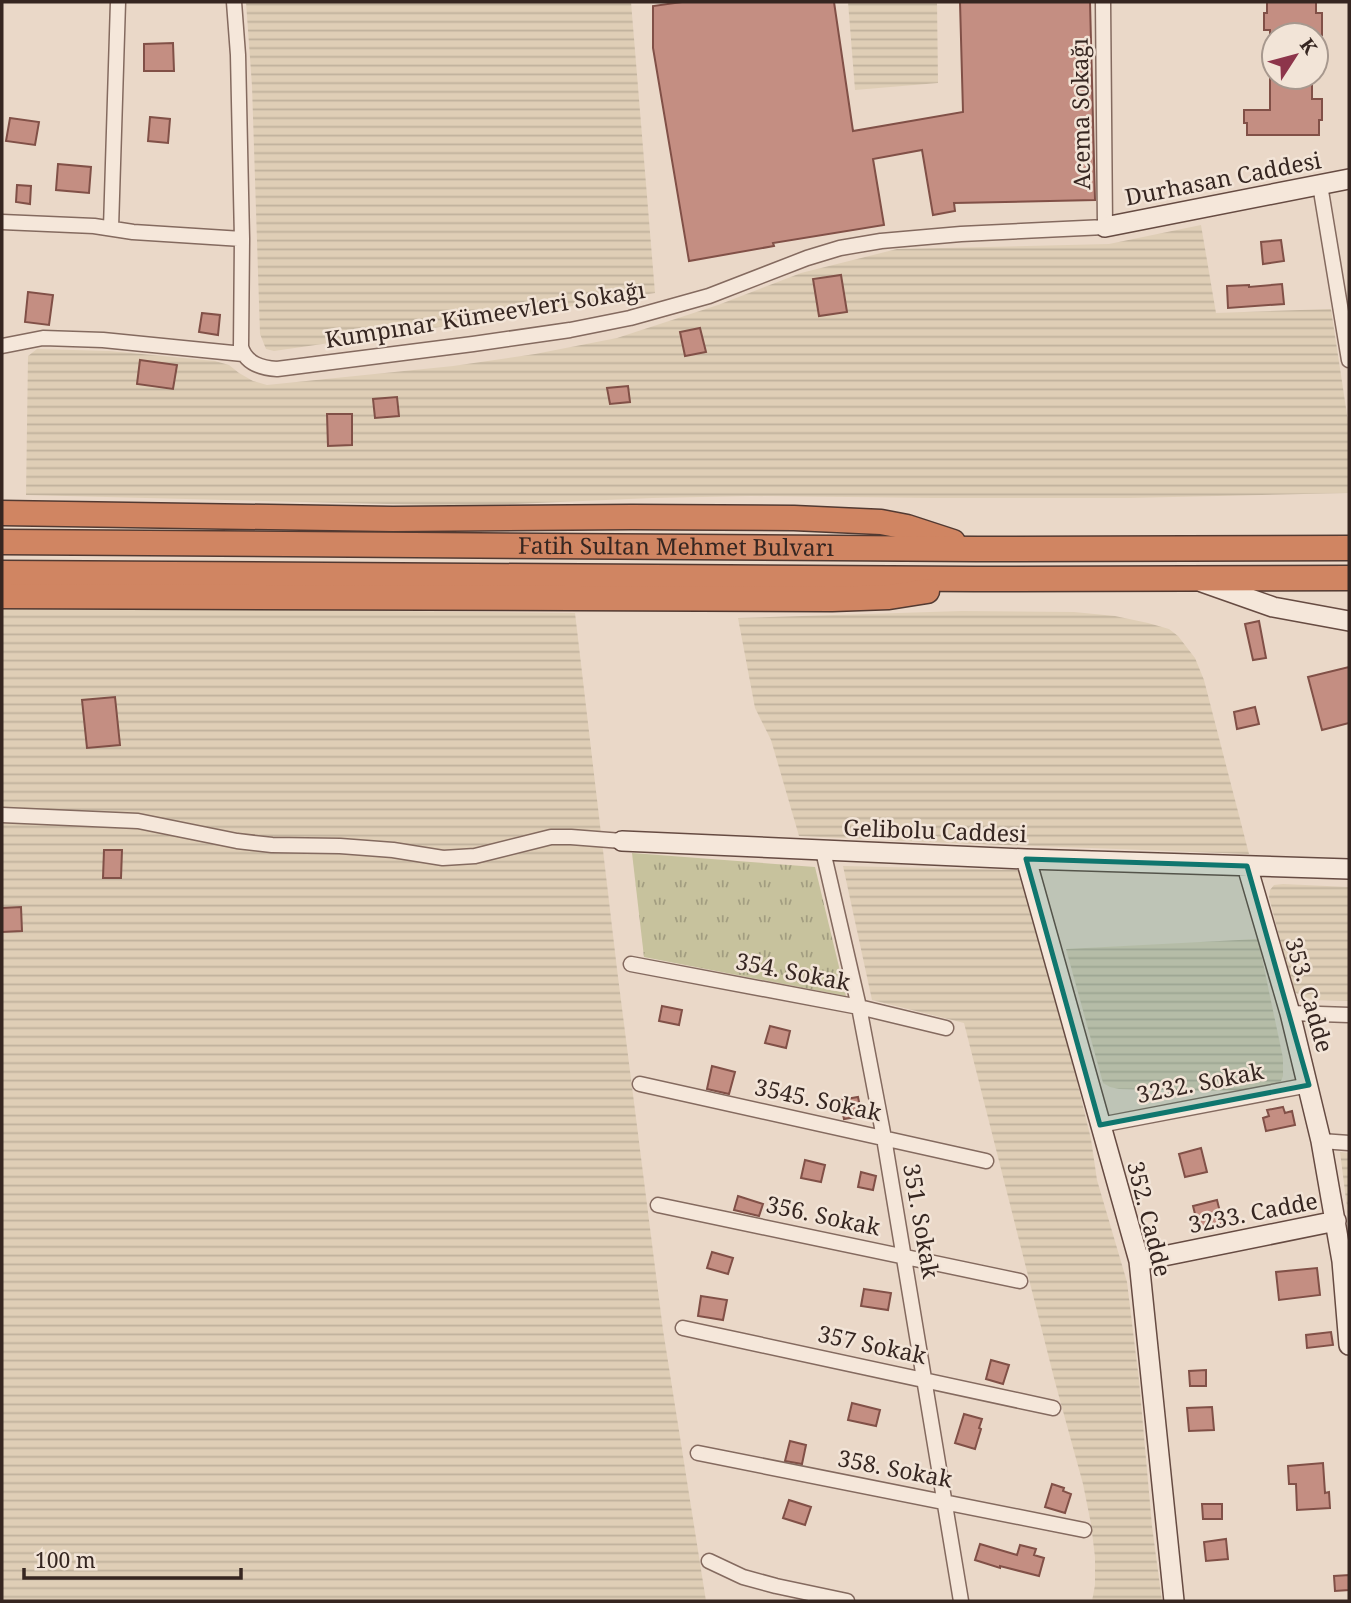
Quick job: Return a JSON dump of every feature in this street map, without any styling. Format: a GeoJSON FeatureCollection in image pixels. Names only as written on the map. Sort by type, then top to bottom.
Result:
{"type":"FeatureCollection","features":[{"type":"Feature","properties":{"kind":"highway"},"geometry":{"type":"LineString","coordinates":[[2,513],[393,519],[794,518],[881,522],[907,527],[976,550]]}},
{"type":"Feature","properties":{"kind":"highway","name":"Fatih Sultan Mehmet Bulvarı"},"geometry":{"type":"LineString","coordinates":[[2,542],[976,550],[1349,548]]}},
{"type":"Feature","properties":{"kind":"highway","name":"Fatih Sultan Mehmet Bulvarı"},"geometry":{"type":"LineString","coordinates":[[2,573],[975,579],[1349,578]]}},
{"type":"Feature","properties":{"kind":"highway"},"geometry":{"type":"LineString","coordinates":[[2,596],[832,599],[919,593],[975,579]]}},
{"type":"Feature","properties":{"kind":"street"},"geometry":{"type":"LineString","coordinates":[[111,228],[118,2]]}},
{"type":"Feature","properties":{"kind":"street"},"geometry":{"type":"LineString","coordinates":[[234,2],[238,55],[243,354]]}},
{"type":"Feature","properties":{"kind":"street","name":"Acema Sokağı"},"geometry":{"type":"LineString","coordinates":[[1103,2],[1105,227]]}},
{"type":"Feature","properties":{"kind":"street","name":"Durhasan Caddesi"},"geometry":{"type":"LineString","coordinates":[[1105,227],[1349,179]]}},
{"type":"Feature","properties":{"kind":"street"},"geometry":{"type":"LineString","coordinates":[[1320,185],[1349,360]]}},
{"type":"Feature","properties":{"kind":"street"},"geometry":{"type":"LineString","coordinates":[[2,222],[94,226],[133,232],[242,239]]}},
{"type":"Feature","properties":{"kind":"street","name":"Kumpınar Kümeevleri Sokağı"},"geometry":{"type":"LineString","coordinates":[[2,346],[43,338],[103,340],[243,354],[256,365],[277,369],[570,330],[667,309],[840,248],[920,237],[1105,227]]}},
{"type":"Feature","properties":{"kind":"street"},"geometry":{"type":"LineString","coordinates":[[1192,578],[1272,607],[1349,621]]}},
{"type":"Feature","properties":{"kind":"street"},"geometry":{"type":"LineString","coordinates":[[2,815],[138,821],[237,841],[393,850],[443,858],[475,856],[551,836],[622,841]]}},
{"type":"Feature","properties":{"kind":"street","name":"Gelibolu Caddesi"},"geometry":{"type":"LineString","coordinates":[[622,841],[1026,859],[1349,869]]}},
{"type":"Feature","properties":{"kind":"street","name":"351. Sokak"},"geometry":{"type":"LineString","coordinates":[[823,851],[859,1007],[884,1138],[961,1601]]}},
{"type":"Feature","properties":{"kind":"street","name":"352. Cadde"},"geometry":{"type":"LineString","coordinates":[[1026,859],[1139,1261],[1174,1601]]}},
{"type":"Feature","properties":{"kind":"street","name":"353. Cadde"},"geometry":{"type":"LineString","coordinates":[[1247,866],[1290,1013],[1321,1141],[1345,1261],[1349,1345]]}},
{"type":"Feature","properties":{"kind":"street","name":"354. Sokak"},"geometry":{"type":"LineString","coordinates":[[631,964],[859,1007],[946,1028]]}},
{"type":"Feature","properties":{"kind":"street"},"geometry":{"type":"LineString","coordinates":[[1290,1013],[1349,1016]]}},
{"type":"Feature","properties":{"kind":"street","name":"3545. Sokak"},"geometry":{"type":"LineString","coordinates":[[640,1084],[986,1161]]}},
{"type":"Feature","properties":{"kind":"street","name":"3232. Sokak"},"geometry":{"type":"LineString","coordinates":[[1100,1125],[1309,1085]]}},
{"type":"Feature","properties":{"kind":"street"},"geometry":{"type":"LineString","coordinates":[[1321,1141],[1349,1143]]}},
{"type":"Feature","properties":{"kind":"street","name":"356. Sokak"},"geometry":{"type":"LineString","coordinates":[[658,1205],[1020,1281]]}},
{"type":"Feature","properties":{"kind":"street","name":"3233. Cadde"},"geometry":{"type":"LineString","coordinates":[[1139,1261],[1336,1221]]}},
{"type":"Feature","properties":{"kind":"street","name":"357 Sokak"},"geometry":{"type":"LineString","coordinates":[[682,1328],[1053,1408]]}},
{"type":"Feature","properties":{"kind":"street","name":"358. Sokak"},"geometry":{"type":"LineString","coordinates":[[698,1453],[1084,1530]]}},
{"type":"Feature","properties":{"kind":"street"},"geometry":{"type":"LineString","coordinates":[[709,1561],[743,1577],[776,1587],[839,1600]]}},
{"type":"Feature","properties":{"kind":"highlighted area"},"geometry":{"type":"Polygon","coordinates":[[[1026,859],[1247,866],[1309,1085],[1100,1125],[1026,859]]]}},
{"type":"Feature","properties":{"kind":"shaded area"},"geometry":{"type":"Polygon","coordinates":[[[246,2],[631,2],[655,293],[274,351],[266,349],[260,334],[252,86],[246,2]]]}},
{"type":"Feature","properties":{"kind":"shaded area"},"geometry":{"type":"Polygon","coordinates":[[[848,2],[937,2],[938,83],[855,90],[848,2]]]}},
{"type":"Feature","properties":{"kind":"shaded area"},"geometry":{"type":"Polygon","coordinates":[[[1201,225],[1216,313],[1331,309],[1349,428],[1349,493],[1130,498],[751,496],[469,506],[26,495],[28,356],[37,349],[110,351],[215,361],[229,365],[253,381],[267,385],[453,366],[617,338],[718,305],[801,273],[897,249],[1109,244],[1201,225]]]}},
{"type":"Feature","properties":{"kind":"shaded area"},"geometry":{"type":"Polygon","coordinates":[[[2,607],[575,613],[663,1330],[706,1601],[2,1601],[2,607]]]}},
{"type":"Feature","properties":{"kind":"shaded area"},"geometry":{"type":"Polygon","coordinates":[[[962,611],[1074,612],[1115,616],[1169,629],[1178,636],[1195,658],[1204,680],[1249,854],[799,836],[771,740],[755,708],[738,618],[962,611]]]}},
{"type":"Feature","properties":{"kind":"shaded area"},"geometry":{"type":"Polygon","coordinates":[[[843,866],[1020,870],[1051,974],[1091,1139],[1097,1180],[1127,1282],[1162,1601],[1092,1601],[1095,1557],[1083,1484],[964,1023],[872,1000],[843,866]]]}},
{"type":"Feature","properties":{"kind":"shaded area"},"geometry":{"type":"Polygon","coordinates":[[[1274,885],[1349,887],[1349,1001],[1313,1000],[1296,993],[1292,988],[1269,897],[1274,885]]]}},
{"type":"Feature","properties":{"kind":"shaded area"},"geometry":{"type":"Polygon","coordinates":[[[1258,939],[1283,1058],[1281,1081],[1246,1090],[1208,1091],[1119,1089],[1103,1083],[1066,949],[1258,939]]]}},
{"type":"Feature","properties":{"kind":"shaded area"},"geometry":{"type":"Polygon","coordinates":[[[1340,1152],[1349,1153],[1349,1223],[1340,1152]]]}},
{"type":"Feature","properties":{"kind":"green space"},"geometry":{"type":"Polygon","coordinates":[[[632,853],[815,867],[846,996],[644,957],[632,853]]]}},
{"type":"Feature","properties":{"kind":"building"},"geometry":{"type":"Polygon","coordinates":[[[682,2],[834,2],[853,131],[963,112],[960,2],[1090,2],[1095,200],[954,203],[955,211],[933,215],[922,150],[873,159],[884,225],[773,243],[774,246],[689,261],[653,48],[653,6],[682,2]]]}},
{"type":"Feature","properties":{"kind":"building"},"geometry":{"type":"Polygon","coordinates":[[[1267,2],[1316,2],[1316,13],[1322,13],[1322,21],[1264,21],[1264,13],[1267,13],[1267,2]]]}},
{"type":"Feature","properties":{"kind":"building"},"geometry":{"type":"Polygon","coordinates":[[[173,43],[174,71],[144,71],[144,44],[173,43]]]}},
{"type":"Feature","properties":{"kind":"building"},"geometry":{"type":"Polygon","coordinates":[[[1270,91],[1312,91],[1312,99],[1322,99],[1319,135],[1247,135],[1244,110],[1270,110],[1270,91]]]}},
{"type":"Feature","properties":{"kind":"building"},"geometry":{"type":"Polygon","coordinates":[[[150,117],[170,119],[168,143],[148,141],[150,117]]]}},
{"type":"Feature","properties":{"kind":"building"},"geometry":{"type":"Polygon","coordinates":[[[10,118],[39,122],[35,145],[6,141],[10,118]]]}},
{"type":"Feature","properties":{"kind":"building"},"geometry":{"type":"Polygon","coordinates":[[[58,164],[91,167],[89,193],[56,190],[58,164]]]}},
{"type":"Feature","properties":{"kind":"building"},"geometry":{"type":"Polygon","coordinates":[[[17,185],[31,186],[30,204],[16,202],[17,185]]]}},
{"type":"Feature","properties":{"kind":"building"},"geometry":{"type":"Polygon","coordinates":[[[1281,240],[1284,261],[1263,264],[1261,242],[1281,240]]]}},
{"type":"Feature","properties":{"kind":"building"},"geometry":{"type":"Polygon","coordinates":[[[841,275],[847,312],[819,316],[813,279],[841,275]]]}},
{"type":"Feature","properties":{"kind":"building"},"geometry":{"type":"Polygon","coordinates":[[[1282,284],[1284,304],[1228,308],[1227,286],[1282,284]]]}},
{"type":"Feature","properties":{"kind":"building"},"geometry":{"type":"Polygon","coordinates":[[[28,292],[53,295],[49,325],[25,322],[28,292]]]}},
{"type":"Feature","properties":{"kind":"building"},"geometry":{"type":"Polygon","coordinates":[[[202,313],[220,315],[218,335],[199,332],[202,313]]]}},
{"type":"Feature","properties":{"kind":"building"},"geometry":{"type":"Polygon","coordinates":[[[700,328],[706,352],[685,356],[680,332],[700,328]]]}},
{"type":"Feature","properties":{"kind":"building"},"geometry":{"type":"Polygon","coordinates":[[[140,360],[177,365],[173,389],[137,384],[140,360]]]}},
{"type":"Feature","properties":{"kind":"building"},"geometry":{"type":"Polygon","coordinates":[[[628,386],[630,402],[610,404],[607,388],[628,386]]]}},
{"type":"Feature","properties":{"kind":"building"},"geometry":{"type":"Polygon","coordinates":[[[397,397],[399,416],[375,418],[373,399],[397,397]]]}},
{"type":"Feature","properties":{"kind":"building"},"geometry":{"type":"Polygon","coordinates":[[[327,414],[352,414],[352,445],[328,446],[327,414]]]}},
{"type":"Feature","properties":{"kind":"building"},"geometry":{"type":"Polygon","coordinates":[[[1259,621],[1266,658],[1253,660],[1245,624],[1259,621]]]}},
{"type":"Feature","properties":{"kind":"building"},"geometry":{"type":"Polygon","coordinates":[[[1349,667],[1349,723],[1322,730],[1308,677],[1349,667]]]}},
{"type":"Feature","properties":{"kind":"building"},"geometry":{"type":"Polygon","coordinates":[[[115,697],[120,745],[87,748],[82,700],[115,697]]]}},
{"type":"Feature","properties":{"kind":"building"},"geometry":{"type":"Polygon","coordinates":[[[1255,707],[1259,724],[1237,729],[1234,712],[1255,707]]]}},
{"type":"Feature","properties":{"kind":"building"},"geometry":{"type":"Polygon","coordinates":[[[104,850],[122,850],[121,878],[103,878],[104,850]]]}},
{"type":"Feature","properties":{"kind":"building"},"geometry":{"type":"Polygon","coordinates":[[[21,907],[22,931],[2,932],[2,908],[21,907]]]}},
{"type":"Feature","properties":{"kind":"building"},"geometry":{"type":"Polygon","coordinates":[[[662,1006],[682,1010],[679,1025],[659,1021],[662,1006]]]}},
{"type":"Feature","properties":{"kind":"building"},"geometry":{"type":"Polygon","coordinates":[[[770,1026],[790,1031],[786,1048],[765,1043],[770,1026]]]}},
{"type":"Feature","properties":{"kind":"building"},"geometry":{"type":"Polygon","coordinates":[[[712,1066],[735,1072],[729,1094],[707,1089],[712,1066]]]}},
{"type":"Feature","properties":{"kind":"building"},"geometry":{"type":"Polygon","coordinates":[[[858,1097],[862,1116],[844,1119],[840,1100],[858,1097]]]}},
{"type":"Feature","properties":{"kind":"building"},"geometry":{"type":"Polygon","coordinates":[[[1283,1107],[1285,1113],[1292,1111],[1295,1125],[1266,1131],[1263,1118],[1269,1116],[1267,1110],[1283,1107]]]}},
{"type":"Feature","properties":{"kind":"building"},"geometry":{"type":"Polygon","coordinates":[[[1201,1148],[1207,1172],[1185,1177],[1179,1154],[1201,1148]]]}},
{"type":"Feature","properties":{"kind":"building"},"geometry":{"type":"Polygon","coordinates":[[[805,1160],[825,1165],[821,1182],[801,1178],[805,1160]]]}},
{"type":"Feature","properties":{"kind":"building"},"geometry":{"type":"Polygon","coordinates":[[[861,1172],[876,1176],[873,1190],[858,1187],[861,1172]]]}},
{"type":"Feature","properties":{"kind":"building"},"geometry":{"type":"Polygon","coordinates":[[[738,1196],[763,1204],[759,1216],[734,1210],[738,1196]]]}},
{"type":"Feature","properties":{"kind":"building"},"geometry":{"type":"Polygon","coordinates":[[[1217,1200],[1223,1224],[1199,1230],[1193,1206],[1217,1200]]]}},
{"type":"Feature","properties":{"kind":"building"},"geometry":{"type":"Polygon","coordinates":[[[712,1252],[733,1258],[728,1274],[707,1268],[712,1252]]]}},
{"type":"Feature","properties":{"kind":"building"},"geometry":{"type":"Polygon","coordinates":[[[1317,1268],[1320,1295],[1279,1300],[1276,1272],[1317,1268]]]}},
{"type":"Feature","properties":{"kind":"building"},"geometry":{"type":"Polygon","coordinates":[[[864,1289],[891,1293],[888,1310],[861,1306],[864,1289]]]}},
{"type":"Feature","properties":{"kind":"building"},"geometry":{"type":"Polygon","coordinates":[[[701,1296],[727,1300],[723,1320],[698,1316],[701,1296]]]}},
{"type":"Feature","properties":{"kind":"building"},"geometry":{"type":"Polygon","coordinates":[[[1331,1332],[1333,1345],[1307,1348],[1306,1335],[1331,1332]]]}},
{"type":"Feature","properties":{"kind":"building"},"geometry":{"type":"Polygon","coordinates":[[[991,1360],[1009,1365],[1003,1384],[986,1379],[991,1360]]]}},
{"type":"Feature","properties":{"kind":"building"},"geometry":{"type":"Polygon","coordinates":[[[1206,1370],[1206,1386],[1190,1386],[1189,1371],[1206,1370]]]}},
{"type":"Feature","properties":{"kind":"building"},"geometry":{"type":"Polygon","coordinates":[[[852,1403],[880,1410],[876,1426],[848,1420],[852,1403]]]}},
{"type":"Feature","properties":{"kind":"building"},"geometry":{"type":"Polygon","coordinates":[[[1212,1407],[1214,1430],[1189,1431],[1187,1408],[1212,1407]]]}},
{"type":"Feature","properties":{"kind":"building"},"geometry":{"type":"Polygon","coordinates":[[[964,1414],[982,1419],[975,1449],[955,1443],[964,1414]]]}},
{"type":"Feature","properties":{"kind":"building"},"geometry":{"type":"Polygon","coordinates":[[[790,1441],[806,1445],[802,1464],[785,1461],[790,1441]]]}},
{"type":"Feature","properties":{"kind":"building"},"geometry":{"type":"Polygon","coordinates":[[[1323,1463],[1325,1493],[1329,1492],[1330,1508],[1297,1510],[1296,1484],[1289,1484],[1288,1466],[1323,1463]]]}},
{"type":"Feature","properties":{"kind":"building"},"geometry":{"type":"Polygon","coordinates":[[[1052,1484],[1071,1494],[1065,1513],[1045,1507],[1052,1484]]]}},
{"type":"Feature","properties":{"kind":"building"},"geometry":{"type":"Polygon","coordinates":[[[789,1500],[811,1507],[805,1525],[783,1518],[789,1500]]]}},
{"type":"Feature","properties":{"kind":"building"},"geometry":{"type":"Polygon","coordinates":[[[1202,1504],[1222,1504],[1222,1519],[1203,1519],[1202,1504]]]}},
{"type":"Feature","properties":{"kind":"building"},"geometry":{"type":"Polygon","coordinates":[[[1226,1539],[1228,1559],[1206,1561],[1204,1542],[1226,1539]]]}},
{"type":"Feature","properties":{"kind":"building"},"geometry":{"type":"Polygon","coordinates":[[[980,1544],[1017,1555],[1020,1545],[1036,1549],[1034,1555],[1044,1558],[1039,1576],[975,1560],[980,1544]]]}},
{"type":"Feature","properties":{"kind":"building"},"geometry":{"type":"Polygon","coordinates":[[[1349,1575],[1349,1590],[1335,1591],[1334,1576],[1349,1575]]]}}]}
